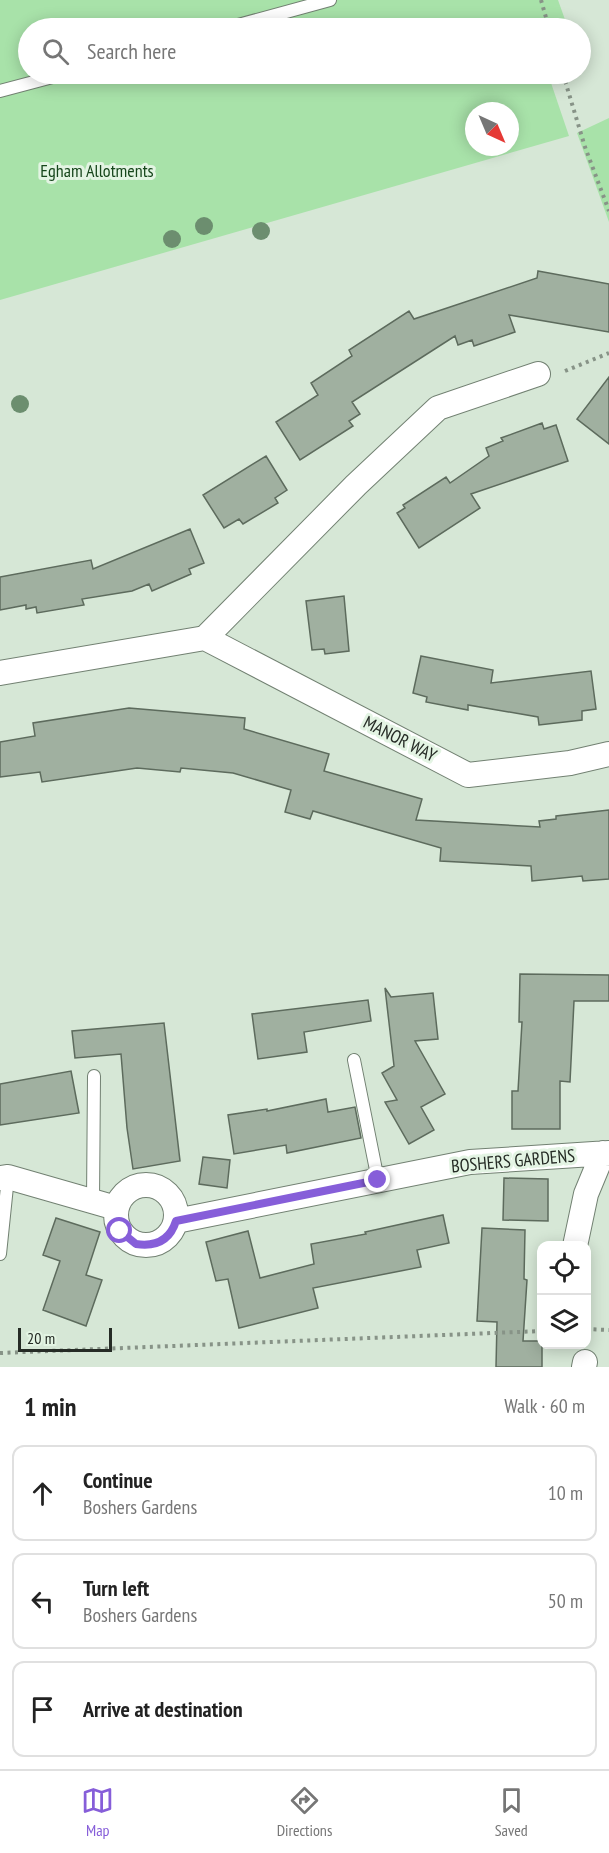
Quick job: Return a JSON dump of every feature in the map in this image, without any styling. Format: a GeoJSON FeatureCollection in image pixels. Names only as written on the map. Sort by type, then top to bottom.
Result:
{"type":"FeatureCollection","features":[{"type":"Feature","properties":{"kind":"street"},"geometry":{"type":"LineString","coordinates":[[0,673],[205,638],[357,485],[438,408],[538,374]]}},
{"type":"Feature","properties":{"kind":"street","name":"MANOR WAY"},"geometry":{"type":"LineString","coordinates":[[205,638],[468,775],[570,762],[609,754]]}},
{"type":"Feature","properties":{"kind":"street","name":"BOSHERS GARDENS"},"geometry":{"type":"LineString","coordinates":[[176,1221],[470,1162],[606,1153],[586,1194],[576,1241]]}},
{"type":"Feature","properties":{"kind":"street"},"geometry":{"type":"LineString","coordinates":[[4,1178],[116,1208]]}},
{"type":"Feature","properties":{"kind":"street"},"geometry":{"type":"LineString","coordinates":[[149,1185],[168,1194],[174,1203],[176,1221],[166,1239],[157,1244],[136,1244],[120,1231],[116,1221],[116,1208],[128,1191],[149,1185]]}},
{"type":"Feature","properties":{"kind":"lane"},"geometry":{"type":"LineString","coordinates":[[264,18],[330,0]]}},
{"type":"Feature","properties":{"kind":"lane"},"geometry":{"type":"LineString","coordinates":[[0,91],[26,84]]}},
{"type":"Feature","properties":{"kind":"lane"},"geometry":{"type":"LineString","coordinates":[[354,1060],[378,1180]]}},
{"type":"Feature","properties":{"kind":"lane"},"geometry":{"type":"LineString","coordinates":[[93,1201],[94,1076]]}},
{"type":"Feature","properties":{"kind":"lane"},"geometry":{"type":"LineString","coordinates":[[0,1254],[4,1178]]}},
{"type":"Feature","properties":{"kind":"path"},"geometry":{"type":"LineString","coordinates":[[541,0],[546,18]]}},
{"type":"Feature","properties":{"kind":"path"},"geometry":{"type":"LineString","coordinates":[[566,84],[585,147],[609,211]]}},
{"type":"Feature","properties":{"kind":"path"},"geometry":{"type":"LineString","coordinates":[[538,374],[561,372],[609,353]]}},
{"type":"Feature","properties":{"kind":"path"},"geometry":{"type":"LineString","coordinates":[[591,1329],[609,1330]]}},
{"type":"Feature","properties":{"kind":"path"},"geometry":{"type":"LineString","coordinates":[[0,1353],[537,1331]]}},
{"type":"Feature","properties":{"kind":"green space","name":"Egham Allotments"},"geometry":{"type":"Polygon","coordinates":[[[0,0],[558,0],[564,18],[18,18],[18,84],[551,84],[569,136],[519,150],[519,102],[465,102],[465,156],[500,156],[0,300],[0,0]]]}},
{"type":"Feature","properties":{"kind":"green space"},"geometry":{"type":"Polygon","coordinates":[[[609,118],[609,222],[577,133],[609,118]]]}},
{"type":"Feature","properties":{"kind":"building"},"geometry":{"type":"Polygon","coordinates":[[[538,271],[609,284],[609,332],[509,315],[515,332],[474,346],[472,340],[458,345],[455,336],[352,402],[360,414],[349,421],[353,426],[300,460],[276,422],[318,395],[311,383],[352,356],[349,350],[409,311],[414,319],[537,278],[538,271]]]}},
{"type":"Feature","properties":{"kind":"building"},"geometry":{"type":"Polygon","coordinates":[[[609,377],[609,444],[577,419],[609,377]]]}},
{"type":"Feature","properties":{"kind":"building"},"geometry":{"type":"Polygon","coordinates":[[[542,423],[544,429],[556,425],[568,461],[471,494],[480,508],[419,548],[397,513],[405,508],[403,505],[446,477],[450,483],[489,456],[486,448],[503,441],[501,438],[542,423]]]}},
{"type":"Feature","properties":{"kind":"building"},"geometry":{"type":"Polygon","coordinates":[[[266,456],[287,490],[275,498],[278,503],[243,524],[239,519],[224,528],[203,495],[266,456]]]}},
{"type":"Feature","properties":{"kind":"building"},"geometry":{"type":"Polygon","coordinates":[[[190,529],[204,563],[189,569],[191,574],[152,591],[149,584],[132,591],[82,599],[84,605],[37,613],[36,607],[26,609],[26,605],[0,610],[0,577],[91,560],[93,569],[190,529]]]}},
{"type":"Feature","properties":{"kind":"building"},"geometry":{"type":"Polygon","coordinates":[[[344,596],[349,651],[325,654],[324,649],[312,650],[306,601],[344,596]]]}},
{"type":"Feature","properties":{"kind":"building"},"geometry":{"type":"Polygon","coordinates":[[[421,656],[493,670],[491,683],[591,671],[596,709],[582,711],[582,720],[539,725],[538,717],[468,705],[468,710],[426,702],[427,697],[413,693],[421,656]]]}},
{"type":"Feature","properties":{"kind":"building"},"geometry":{"type":"Polygon","coordinates":[[[129,708],[245,718],[244,729],[329,754],[324,771],[422,799],[416,820],[540,827],[539,821],[556,819],[556,816],[609,810],[609,879],[583,881],[582,876],[532,881],[531,866],[440,861],[441,848],[313,811],[310,819],[285,812],[291,790],[233,773],[181,768],[180,772],[137,768],[42,782],[40,772],[0,777],[0,742],[35,736],[33,723],[129,708]]]}},
{"type":"Feature","properties":{"kind":"building"},"geometry":{"type":"Polygon","coordinates":[[[520,974],[609,975],[609,1001],[574,1001],[570,1082],[560,1081],[560,1129],[512,1129],[512,1091],[518,1091],[522,1022],[519,1022],[520,974]]]}},
{"type":"Feature","properties":{"kind":"building"},"geometry":{"type":"Polygon","coordinates":[[[385,988],[391,997],[433,993],[438,1039],[415,1041],[445,1094],[421,1107],[434,1130],[409,1144],[385,1102],[397,1100],[382,1073],[394,1066],[385,988]]]}},
{"type":"Feature","properties":{"kind":"building"},"geometry":{"type":"Polygon","coordinates":[[[368,1000],[371,1021],[304,1032],[307,1052],[258,1059],[252,1014],[368,1000]]]}},
{"type":"Feature","properties":{"kind":"building"},"geometry":{"type":"Polygon","coordinates":[[[164,1023],[180,1161],[133,1169],[121,1054],[75,1058],[72,1031],[164,1023]]]}},
{"type":"Feature","properties":{"kind":"building"},"geometry":{"type":"Polygon","coordinates":[[[71,1071],[79,1113],[0,1125],[0,1084],[71,1071]]]}},
{"type":"Feature","properties":{"kind":"building"},"geometry":{"type":"Polygon","coordinates":[[[326,1099],[328,1112],[355,1107],[361,1138],[287,1153],[286,1145],[234,1154],[228,1115],[267,1109],[267,1111],[326,1099]]]}},
{"type":"Feature","properties":{"kind":"building"},"geometry":{"type":"Polygon","coordinates":[[[203,1157],[230,1160],[227,1188],[199,1184],[203,1157]]]}},
{"type":"Feature","properties":{"kind":"building"},"geometry":{"type":"Polygon","coordinates":[[[504,1178],[548,1179],[548,1221],[503,1220],[504,1178]]]}},
{"type":"Feature","properties":{"kind":"building"},"geometry":{"type":"Polygon","coordinates":[[[443,1215],[449,1243],[417,1250],[421,1267],[313,1288],[318,1308],[239,1328],[228,1279],[216,1281],[206,1242],[248,1231],[260,1278],[314,1264],[311,1244],[366,1234],[365,1232],[443,1215]]]}},
{"type":"Feature","properties":{"kind":"building"},"geometry":{"type":"Polygon","coordinates":[[[56,1218],[100,1232],[86,1275],[102,1280],[86,1326],[43,1310],[60,1261],[43,1255],[56,1218]]]}},
{"type":"Feature","properties":{"kind":"building"},"geometry":{"type":"Polygon","coordinates":[[[482,1228],[525,1230],[524,1279],[527,1280],[523,1341],[537,1341],[537,1349],[542,1349],[542,1367],[496,1367],[497,1322],[477,1321],[482,1228]]]}},
{"type":"Feature","properties":{"kind":"route"},"geometry":{"type":"LineString","coordinates":[[120,1231],[136,1244],[146,1246],[157,1244],[173,1231],[176,1221],[378,1180]]}}]}
